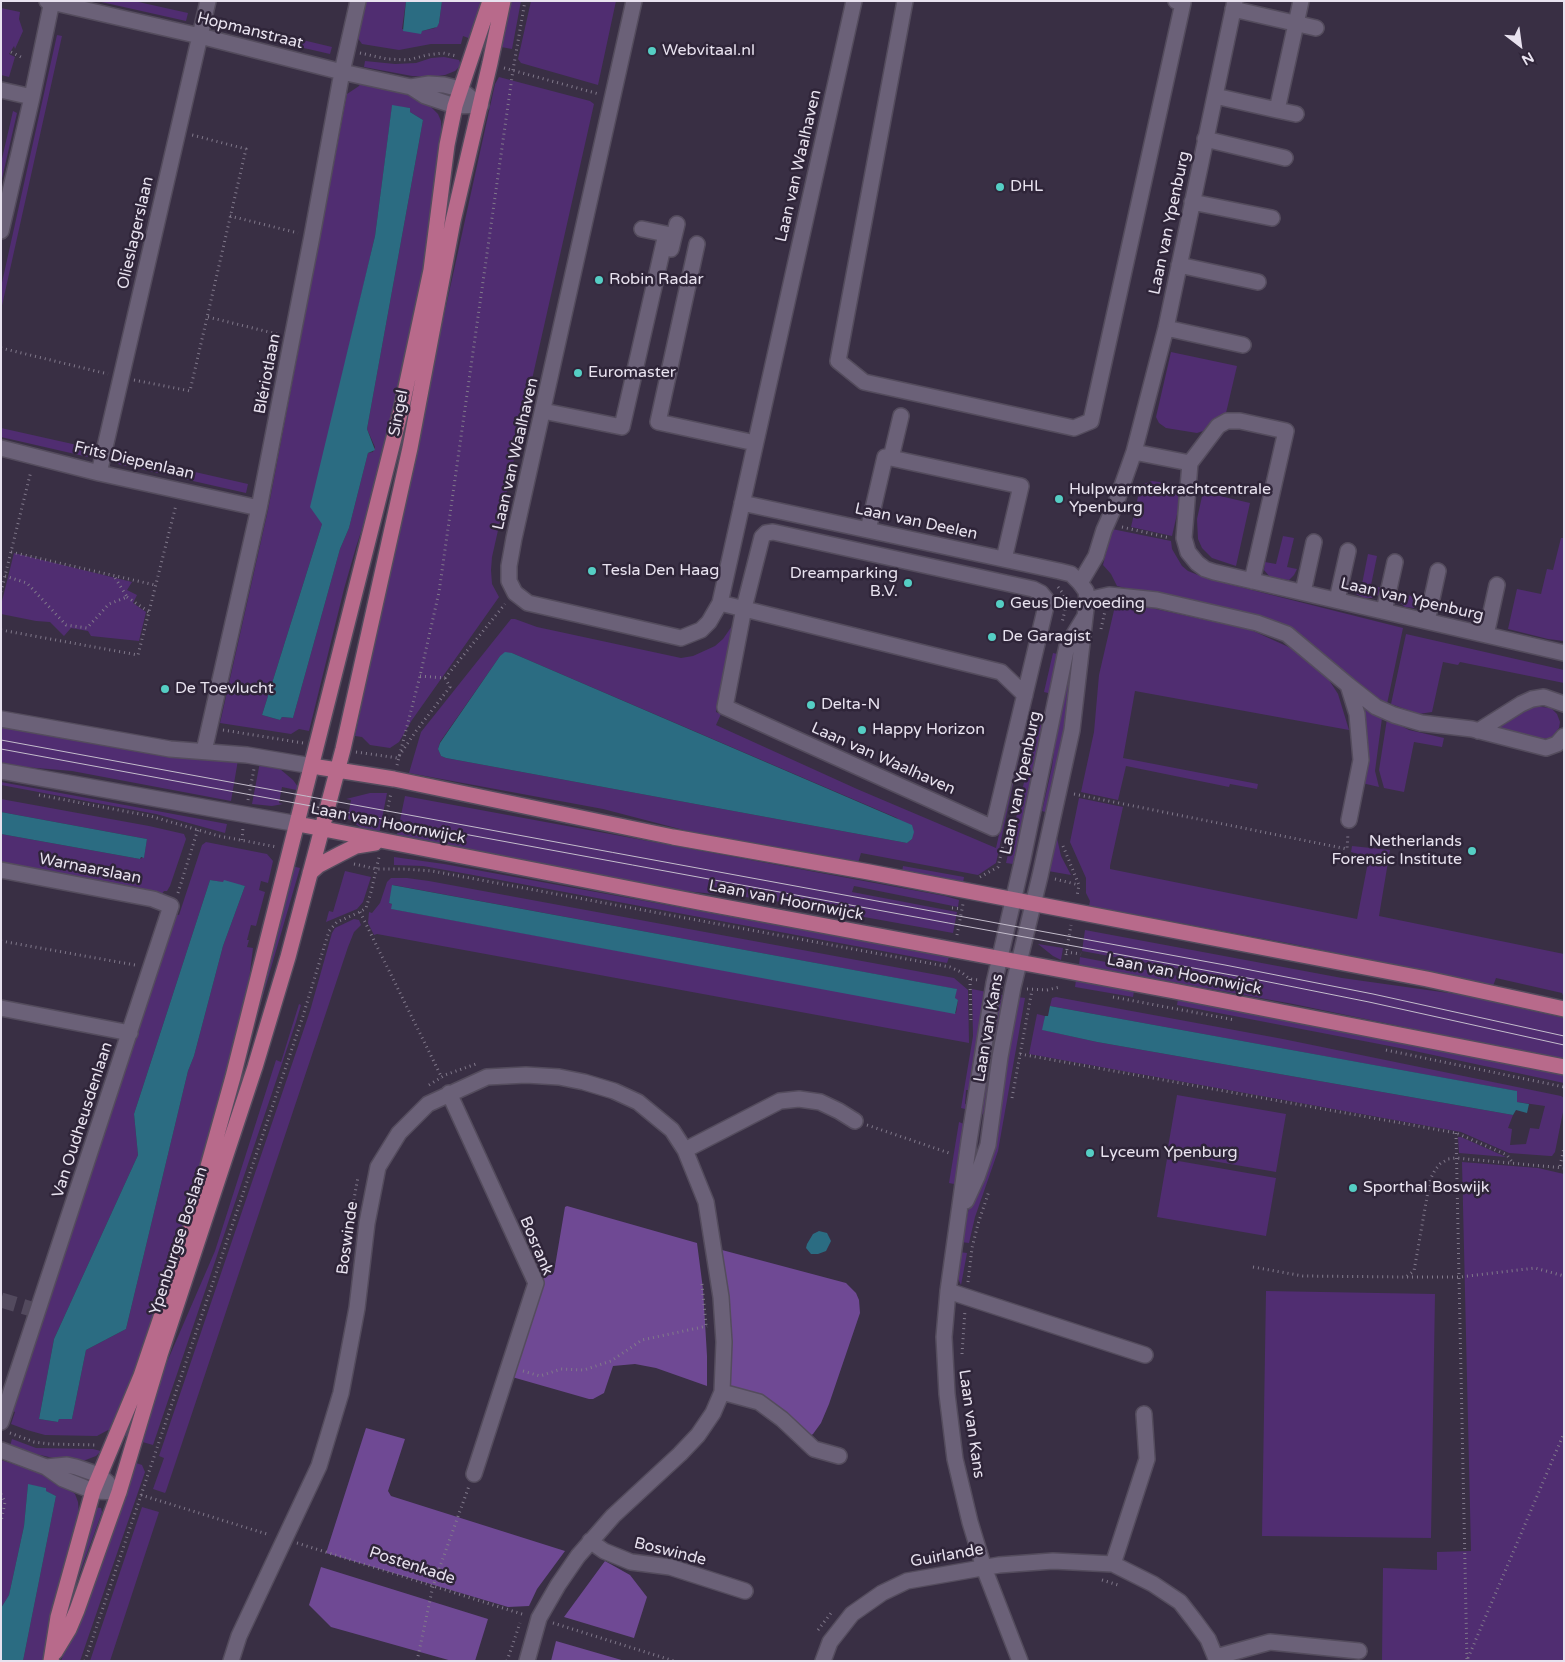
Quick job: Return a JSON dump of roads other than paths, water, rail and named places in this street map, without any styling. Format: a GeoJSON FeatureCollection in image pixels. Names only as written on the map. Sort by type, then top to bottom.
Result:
{"type":"FeatureCollection","features":[{"type":"Feature","properties":{"kind":"main road","name":"Singel"},"geometry":{"type":"LineString","coordinates":[[298,824],[402,406],[431,270],[447,145],[455,106],[490,1]]}},
{"type":"Feature","properties":{"kind":"main road","name":"Singel"},"geometry":{"type":"LineString","coordinates":[[322,829],[338,771],[410,448],[446,258],[503,1]]}},
{"type":"Feature","properties":{"kind":"main road"},"geometry":{"type":"LineString","coordinates":[[312,766],[394,779],[673,837],[1427,979],[1564,1010]]}},
{"type":"Feature","properties":{"kind":"main road","name":"Laan van Hoornwijck"},"geometry":{"type":"LineString","coordinates":[[298,824],[381,842],[1063,970],[1564,1067]]}},
{"type":"Feature","properties":{"kind":"main road","name":"Ypenburgse Boslaan"},"geometry":{"type":"LineString","coordinates":[[51,1659],[58,1617],[93,1491],[141,1376],[188,1238],[233,1077],[298,824]]}},
{"type":"Feature","properties":{"kind":"main road","name":"Ypenburgse Boslaan"},"geometry":{"type":"LineString","coordinates":[[51,1659],[70,1629],[78,1610],[131,1456],[160,1355],[255,1067],[288,957],[322,829]]}},
{"type":"Feature","properties":{"kind":"main road"},"geometry":{"type":"LineString","coordinates":[[310,873],[319,865],[356,846],[381,842]]}},
{"type":"Feature","properties":{"kind":"street","name":"Olieslagerslaan"},"geometry":{"type":"LineString","coordinates":[[98,473],[208,1]]}},
{"type":"Feature","properties":{"kind":"street","name":"Blériotlaan"},"geometry":{"type":"LineString","coordinates":[[204,752],[259,508],[342,72],[358,1]]}},
{"type":"Feature","properties":{"kind":"street","name":"Laan van Waalhaven"},"geometry":{"type":"LineString","coordinates":[[634,1],[508,566],[509,581],[515,593],[528,603],[682,638],[701,630],[709,622],[720,603],[854,1]]}},
{"type":"Feature","properties":{"kind":"street"},"geometry":{"type":"LineString","coordinates":[[905,1],[838,361],[864,382],[1074,428],[1091,421],[1183,3],[1176,1]]}},
{"type":"Feature","properties":{"kind":"street"},"geometry":{"type":"LineString","coordinates":[[1277,110],[1301,1]]}},
{"type":"Feature","properties":{"kind":"street","name":"Hopmanstraat"},"geometry":{"type":"LineString","coordinates":[[50,2],[411,87],[425,96],[455,106],[481,105]]}},
{"type":"Feature","properties":{"kind":"street"},"geometry":{"type":"LineString","coordinates":[[1,231],[32,97],[50,2]]}},
{"type":"Feature","properties":{"kind":"street"},"geometry":{"type":"LineString","coordinates":[[1234,5],[1296,24],[1316,28]]}},
{"type":"Feature","properties":{"kind":"street","name":"Laan van Ypenburg"},"geometry":{"type":"LineString","coordinates":[[1080,582],[1096,556],[1134,452],[1166,328],[1234,5]]}},
{"type":"Feature","properties":{"kind":"street","name":"Hopmanstraat"},"geometry":{"type":"LineString","coordinates":[[411,87],[429,84],[460,89],[481,105]]}},
{"type":"Feature","properties":{"kind":"street"},"geometry":{"type":"LineString","coordinates":[[1,90],[32,97]]}},
{"type":"Feature","properties":{"kind":"street"},"geometry":{"type":"LineString","coordinates":[[1215,96],[1296,114]]}},
{"type":"Feature","properties":{"kind":"street"},"geometry":{"type":"LineString","coordinates":[[1205,139],[1285,158]]}},
{"type":"Feature","properties":{"kind":"street"},"geometry":{"type":"LineString","coordinates":[[1192,202],[1272,218]]}},
{"type":"Feature","properties":{"kind":"street"},"geometry":{"type":"LineString","coordinates":[[544,406],[633,421],[677,224]]}},
{"type":"Feature","properties":{"kind":"street"},"geometry":{"type":"LineString","coordinates":[[544,406],[622,426],[666,234],[642,229]]}},
{"type":"Feature","properties":{"kind":"street"},"geometry":{"type":"LineString","coordinates":[[697,244],[658,422],[755,443]]}},
{"type":"Feature","properties":{"kind":"street"},"geometry":{"type":"LineString","coordinates":[[1179,265],[1258,282]]}},
{"type":"Feature","properties":{"kind":"street"},"geometry":{"type":"LineString","coordinates":[[1166,328],[1243,345]]}},
{"type":"Feature","properties":{"kind":"street"},"geometry":{"type":"LineString","coordinates":[[891,458],[900,416]]}},
{"type":"Feature","properties":{"kind":"street"},"geometry":{"type":"LineString","coordinates":[[1134,452],[1190,463],[1218,426],[1228,421],[1240,421],[1286,432],[1252,581]]}},
{"type":"Feature","properties":{"kind":"street","name":"Frits Diepenlaan"},"geometry":{"type":"LineString","coordinates":[[1,448],[98,473],[259,508]]}},
{"type":"Feature","properties":{"kind":"street"},"geometry":{"type":"LineString","coordinates":[[868,530],[885,457],[891,458],[1021,486],[1004,558]]}},
{"type":"Feature","properties":{"kind":"street","name":"Laan van Ypenburg"},"geometry":{"type":"LineString","coordinates":[[1190,463],[1185,541],[1188,552],[1205,569],[1564,653]]}},
{"type":"Feature","properties":{"kind":"street","name":"Laan van Deelen"},"geometry":{"type":"LineString","coordinates":[[742,503],[1004,558],[1071,574],[1080,582]]}},
{"type":"Feature","properties":{"kind":"street","name":"Laan van Waalhaven"},"geometry":{"type":"LineString","coordinates":[[773,532],[1033,589],[1041,593],[1046,599],[1046,606],[993,828],[725,707],[744,608],[762,537],[766,533],[773,532]]}},
{"type":"Feature","properties":{"kind":"street"},"geometry":{"type":"LineString","coordinates":[[1303,592],[1314,542]]}},
{"type":"Feature","properties":{"kind":"street"},"geometry":{"type":"LineString","coordinates":[[1337,600],[1348,551]]}},
{"type":"Feature","properties":{"kind":"street"},"geometry":{"type":"LineString","coordinates":[[1384,611],[1395,562]]}},
{"type":"Feature","properties":{"kind":"street"},"geometry":{"type":"LineString","coordinates":[[1427,621],[1438,571]]}},
{"type":"Feature","properties":{"kind":"street"},"geometry":{"type":"LineString","coordinates":[[1080,582],[1086,591],[1087,600],[1109,595],[1157,600],[1257,623],[1287,634],[1376,707],[1394,716],[1421,723],[1478,731],[1546,748],[1557,744],[1564,736]]}},
{"type":"Feature","properties":{"kind":"street"},"geometry":{"type":"LineString","coordinates":[[1486,635],[1497,585]]}},
{"type":"Feature","properties":{"kind":"street","name":"Laan van Ypenburg"},"geometry":{"type":"LineString","coordinates":[[1032,904],[1040,876],[1072,730],[1087,600]]}},
{"type":"Feature","properties":{"kind":"street"},"geometry":{"type":"LineString","coordinates":[[720,603],[1001,672],[1025,694]]}},
{"type":"Feature","properties":{"kind":"street","name":"Laan van Ypenburg"},"geometry":{"type":"LineString","coordinates":[[1000,959],[1067,646],[1084,618]]}},
{"type":"Feature","properties":{"kind":"street"},"geometry":{"type":"LineString","coordinates":[[1348,685],[1356,714],[1361,760],[1349,820]]}},
{"type":"Feature","properties":{"kind":"street"},"geometry":{"type":"LineString","coordinates":[[1478,731],[1532,699],[1544,697],[1563,704]]}},
{"type":"Feature","properties":{"kind":"street"},"geometry":{"type":"LineString","coordinates":[[1,718],[170,748],[256,757],[312,766]]}},
{"type":"Feature","properties":{"kind":"street","name":"Laan van Hoornwijck"},"geometry":{"type":"LineString","coordinates":[[1,771],[298,824]]}},
{"type":"Feature","properties":{"kind":"street","name":"Warnaarslaan"},"geometry":{"type":"LineString","coordinates":[[1,870],[153,898],[171,906]]}},
{"type":"Feature","properties":{"kind":"street","name":"Laan van Kans"},"geometry":{"type":"LineString","coordinates":[[960,1214],[977,1177],[988,1145],[1000,1057],[1018,962],[1032,904]]}},
{"type":"Feature","properties":{"kind":"street","name":"Van Oudheusdenlaan"},"geometry":{"type":"LineString","coordinates":[[1,1422],[171,906]]}},
{"type":"Feature","properties":{"kind":"street","name":"Laan van Kans"},"geometry":{"type":"LineString","coordinates":[[1000,959],[994,983],[969,1141],[948,1291],[944,1337],[947,1394],[955,1459],[970,1522],[984,1568],[1020,1661]]}},
{"type":"Feature","properties":{"kind":"street"},"geometry":{"type":"LineString","coordinates":[[1,1008],[130,1033]]}},
{"type":"Feature","properties":{"kind":"street","name":"Boswinde"},"geometry":{"type":"LineString","coordinates":[[231,1661],[238,1636],[319,1466],[341,1393],[357,1308],[367,1223],[378,1167],[399,1133],[428,1104],[487,1077],[526,1075],[559,1077],[614,1091],[638,1102],[672,1130],[685,1150],[696,1173],[706,1202],[721,1297],[724,1342],[722,1392],[713,1413],[698,1435],[680,1454],[612,1516],[590,1541],[558,1585],[539,1618],[527,1661]]}},
{"type":"Feature","properties":{"kind":"street","name":"Bosrank"},"geometry":{"type":"LineString","coordinates":[[449,1093],[536,1283],[474,1474]]}},
{"type":"Feature","properties":{"kind":"street"},"geometry":{"type":"LineString","coordinates":[[685,1150],[780,1101],[800,1099],[820,1102],[840,1110],[855,1121]]}},
{"type":"Feature","properties":{"kind":"street"},"geometry":{"type":"LineString","coordinates":[[948,1291],[1145,1355]]}},
{"type":"Feature","properties":{"kind":"street"},"geometry":{"type":"LineString","coordinates":[[722,1392],[759,1402],[782,1419],[814,1449],[839,1456]]}},
{"type":"Feature","properties":{"kind":"street"},"geometry":{"type":"LineString","coordinates":[[1113,1564],[1147,1459],[1144,1414]]}},
{"type":"Feature","properties":{"kind":"street"},"geometry":{"type":"LineString","coordinates":[[1,1450],[46,1466],[63,1479],[93,1491],[119,1492]]}},
{"type":"Feature","properties":{"kind":"street"},"geometry":{"type":"LineString","coordinates":[[46,1466],[67,1465],[99,1475],[119,1492]]}},
{"type":"Feature","properties":{"kind":"street","name":"Boswinde"},"geometry":{"type":"LineString","coordinates":[[590,1541],[604,1550],[631,1562],[670,1567],[745,1591]]}},
{"type":"Feature","properties":{"kind":"street","name":"Guirlande"},"geometry":{"type":"LineString","coordinates":[[823,1661],[830,1642],[852,1614],[882,1592],[907,1581],[999,1565],[1053,1561],[1113,1564],[1153,1584],[1180,1602],[1208,1639],[1217,1659],[1270,1642],[1359,1651]]}},
{"type":"Feature","properties":{"kind":"water"},"geometry":{"type":"Polygon","coordinates":[[[406,1],[442,1],[437,27],[422,31],[421,34],[403,31],[406,1]]]}},
{"type":"Feature","properties":{"kind":"water"},"geometry":{"type":"Polygon","coordinates":[[[392,105],[410,108],[410,112],[423,120],[367,429],[375,450],[368,453],[349,528],[340,549],[293,718],[282,717],[280,720],[262,715],[322,524],[310,507],[375,236],[392,105]]]}},
{"type":"Feature","properties":{"kind":"water"},"geometry":{"type":"Polygon","coordinates":[[[505,652],[512,653],[912,825],[914,832],[912,839],[907,843],[441,756],[438,749],[440,743],[500,656],[505,652]]]}},
{"type":"Feature","properties":{"kind":"water"},"geometry":{"type":"Polygon","coordinates":[[[1,812],[147,839],[144,858],[141,857],[140,859],[1,834],[1,812]]]}},
{"type":"Feature","properties":{"kind":"water"},"geometry":{"type":"Polygon","coordinates":[[[210,880],[223,882],[224,880],[245,886],[223,946],[194,1056],[188,1071],[126,1329],[86,1350],[72,1419],[59,1419],[58,1422],[39,1419],[54,1339],[138,1155],[134,1114],[210,880]]]}},
{"type":"Feature","properties":{"kind":"water"},"geometry":{"type":"Polygon","coordinates":[[[392,885],[957,989],[955,998],[958,1000],[955,1014],[391,909],[392,904],[389,903],[392,885]]]}},
{"type":"Feature","properties":{"kind":"water"},"geometry":{"type":"Polygon","coordinates":[[[1050,1006],[1517,1091],[1517,1102],[1529,1104],[1527,1113],[1516,1110],[1513,1115],[1097,1042],[1042,1030],[1045,1016],[1048,1016],[1050,1006]]]}},
{"type":"Feature","properties":{"kind":"water"},"geometry":{"type":"Polygon","coordinates":[[[819,1231],[827,1233],[831,1241],[826,1251],[811,1254],[806,1248],[807,1244],[813,1234],[819,1231]]]}},
{"type":"Feature","properties":{"kind":"water"},"geometry":{"type":"Polygon","coordinates":[[[28,1484],[46,1488],[46,1491],[56,1496],[23,1661],[1,1661],[1,1608],[9,1595],[24,1526],[28,1484]]]}},
{"type":"Feature","properties":{"kind":"tunnel"},"geometry":{"type":"LineString","coordinates":[[1,1300],[38,1311]]}},
{"type":"Feature","properties":{"kind":"tram line"},"geometry":{"type":"LineString","coordinates":[[1,740],[1225,965],[1373,994],[1564,1036]]}},
{"type":"Feature","properties":{"kind":"tram line"},"geometry":{"type":"LineString","coordinates":[[1,749],[1264,981],[1564,1045]]}},
{"type":"Feature","properties":{"kind":"place","name":"Webvitaal.nl"},"geometry":{"type":"Point","coordinates":[652,51]}},
{"type":"Feature","properties":{"kind":"place","name":"DHL"},"geometry":{"type":"Point","coordinates":[1000,187]}},
{"type":"Feature","properties":{"kind":"place","name":"Robin Radar"},"geometry":{"type":"Point","coordinates":[599,280]}},
{"type":"Feature","properties":{"kind":"place","name":"Euromaster"},"geometry":{"type":"Point","coordinates":[578,373]}},
{"type":"Feature","properties":{"kind":"place","name":"Hulpwarmtekrachtcentrale Ypenburg"},"geometry":{"type":"Point","coordinates":[1059,499]}},
{"type":"Feature","properties":{"kind":"place","name":"Tesla Den Haag"},"geometry":{"type":"Point","coordinates":[592,571]}},
{"type":"Feature","properties":{"kind":"place","name":"Dreamparking B.V."},"geometry":{"type":"Point","coordinates":[908,583]}},
{"type":"Feature","properties":{"kind":"place","name":"Geus Diervoeding"},"geometry":{"type":"Point","coordinates":[1000,604]}},
{"type":"Feature","properties":{"kind":"place","name":"De Garagist"},"geometry":{"type":"Point","coordinates":[992,637]}},
{"type":"Feature","properties":{"kind":"place","name":"De Toevlucht"},"geometry":{"type":"Point","coordinates":[165,689]}},
{"type":"Feature","properties":{"kind":"place","name":"Delta-N"},"geometry":{"type":"Point","coordinates":[811,705]}},
{"type":"Feature","properties":{"kind":"place","name":"Happy Horizon"},"geometry":{"type":"Point","coordinates":[862,730]}},
{"type":"Feature","properties":{"kind":"place","name":"Netherlands Forensic Institute"},"geometry":{"type":"Point","coordinates":[1472,851]}},
{"type":"Feature","properties":{"kind":"place","name":"Lyceum Ypenburg"},"geometry":{"type":"Point","coordinates":[1090,1153]}},
{"type":"Feature","properties":{"kind":"place","name":"Sporthal Boswijk"},"geometry":{"type":"Point","coordinates":[1353,1188]}}]}
